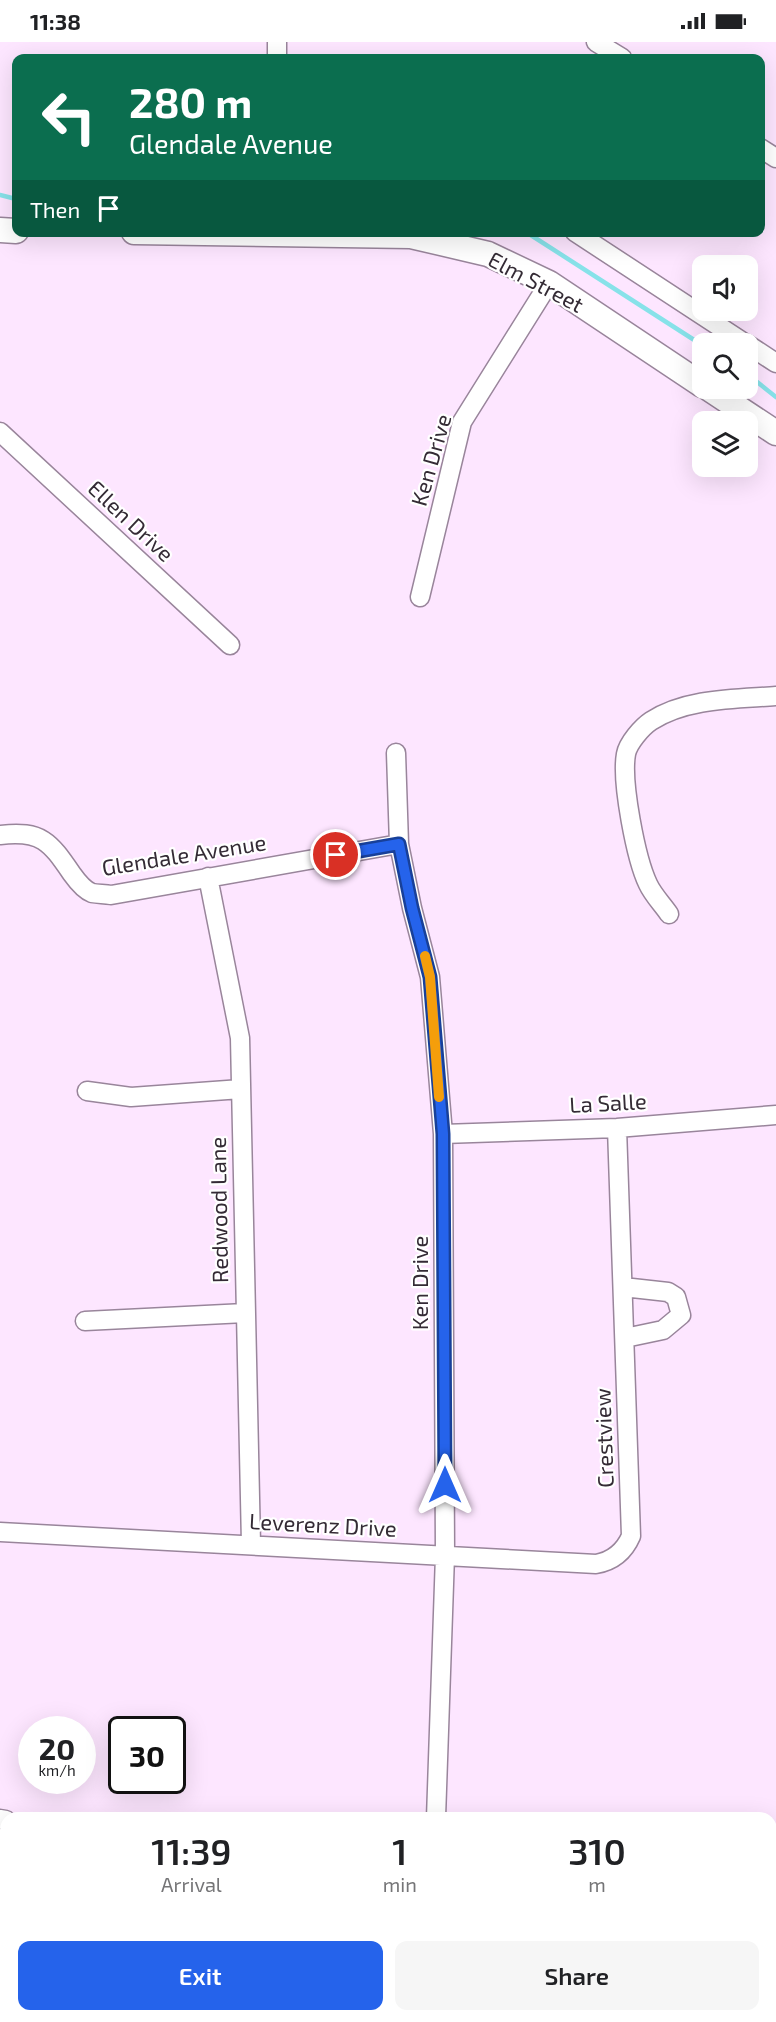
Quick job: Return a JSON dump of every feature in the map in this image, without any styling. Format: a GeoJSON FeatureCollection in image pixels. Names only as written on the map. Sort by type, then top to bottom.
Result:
{"type":"FeatureCollection","features":[{"type":"Feature","properties":{"kind":"main road","name":"Elm Street"},"geometry":{"type":"LineString","coordinates":[[415,237],[488,254],[549,284],[692,378]]}},
{"type":"Feature","properties":{"kind":"main road"},"geometry":{"type":"LineString","coordinates":[[725,399],[776,433]]}},
{"type":"Feature","properties":{"kind":"street"},"geometry":{"type":"LineString","coordinates":[[596,42],[616,54]]}},
{"type":"Feature","properties":{"kind":"street"},"geometry":{"type":"LineString","coordinates":[[583,237],[730,333]]}},
{"type":"Feature","properties":{"kind":"street","name":"Ken Drive"},"geometry":{"type":"LineString","coordinates":[[420,597],[462,422],[549,284]]}},
{"type":"Feature","properties":{"kind":"street"},"geometry":{"type":"LineString","coordinates":[[758,351],[776,363]]}},
{"type":"Feature","properties":{"kind":"street","name":"Ellen Drive"},"geometry":{"type":"LineString","coordinates":[[0,432],[230,645]]}},
{"type":"Feature","properties":{"kind":"street"},"geometry":{"type":"LineString","coordinates":[[669,914],[648,884],[637,846],[627,805],[626,752],[636,737],[651,722],[678,710],[713,702],[776,696]]}},
{"type":"Feature","properties":{"kind":"street","name":"Ken Drive"},"geometry":{"type":"LineString","coordinates":[[396,753],[399,844],[412,908],[430,977],[443,1134],[445,1555],[436,1812]]}},
{"type":"Feature","properties":{"kind":"street","name":"Glendale Avenue"},"geometry":{"type":"LineString","coordinates":[[0,835],[29,835],[40,838],[54,847],[77,883],[92,892],[111,895],[399,844]]}},
{"type":"Feature","properties":{"kind":"street","name":"Redwood Lane"},"geometry":{"type":"LineString","coordinates":[[208,877],[240,1038],[251,1544]]}},
{"type":"Feature","properties":{"kind":"street"},"geometry":{"type":"LineString","coordinates":[[87,1091],[132,1097],[241,1089]]}},
{"type":"Feature","properties":{"kind":"street","name":"La Salle"},"geometry":{"type":"LineString","coordinates":[[443,1134],[617,1128],[776,1114]]}},
{"type":"Feature","properties":{"kind":"street","name":"Crestview"},"geometry":{"type":"LineString","coordinates":[[617,1128],[632,1536]]}},
{"type":"Feature","properties":{"kind":"street"},"geometry":{"type":"LineString","coordinates":[[623,1287],[668,1292],[676,1297],[681,1314],[663,1330],[624,1338]]}},
{"type":"Feature","properties":{"kind":"street"},"geometry":{"type":"LineString","coordinates":[[85,1322],[245,1313]]}},
{"type":"Feature","properties":{"kind":"street","name":"Leverenz Drive"},"geometry":{"type":"LineString","coordinates":[[0,1532],[596,1564],[607,1562],[616,1556],[626,1548],[632,1536]]}},
{"type":"Feature","properties":{"kind":"waterway"},"geometry":{"type":"LineString","coordinates":[[0,195],[12,198]]}},
{"type":"Feature","properties":{"kind":"waterway"},"geometry":{"type":"LineString","coordinates":[[534,237],[692,339]]}},
{"type":"Feature","properties":{"kind":"waterway"},"geometry":{"type":"LineString","coordinates":[[758,383],[776,397]]}},
{"type":"Feature","properties":{"kind":"slow traffic"},"geometry":{"type":"LineString","coordinates":[[425,956],[430,977],[439,1097]]}},
{"type":"Feature","properties":{"kind":"route"},"geometry":{"type":"LineString","coordinates":[[336,855],[399,844],[412,908],[430,977],[443,1134],[445,1485]]}}]}
